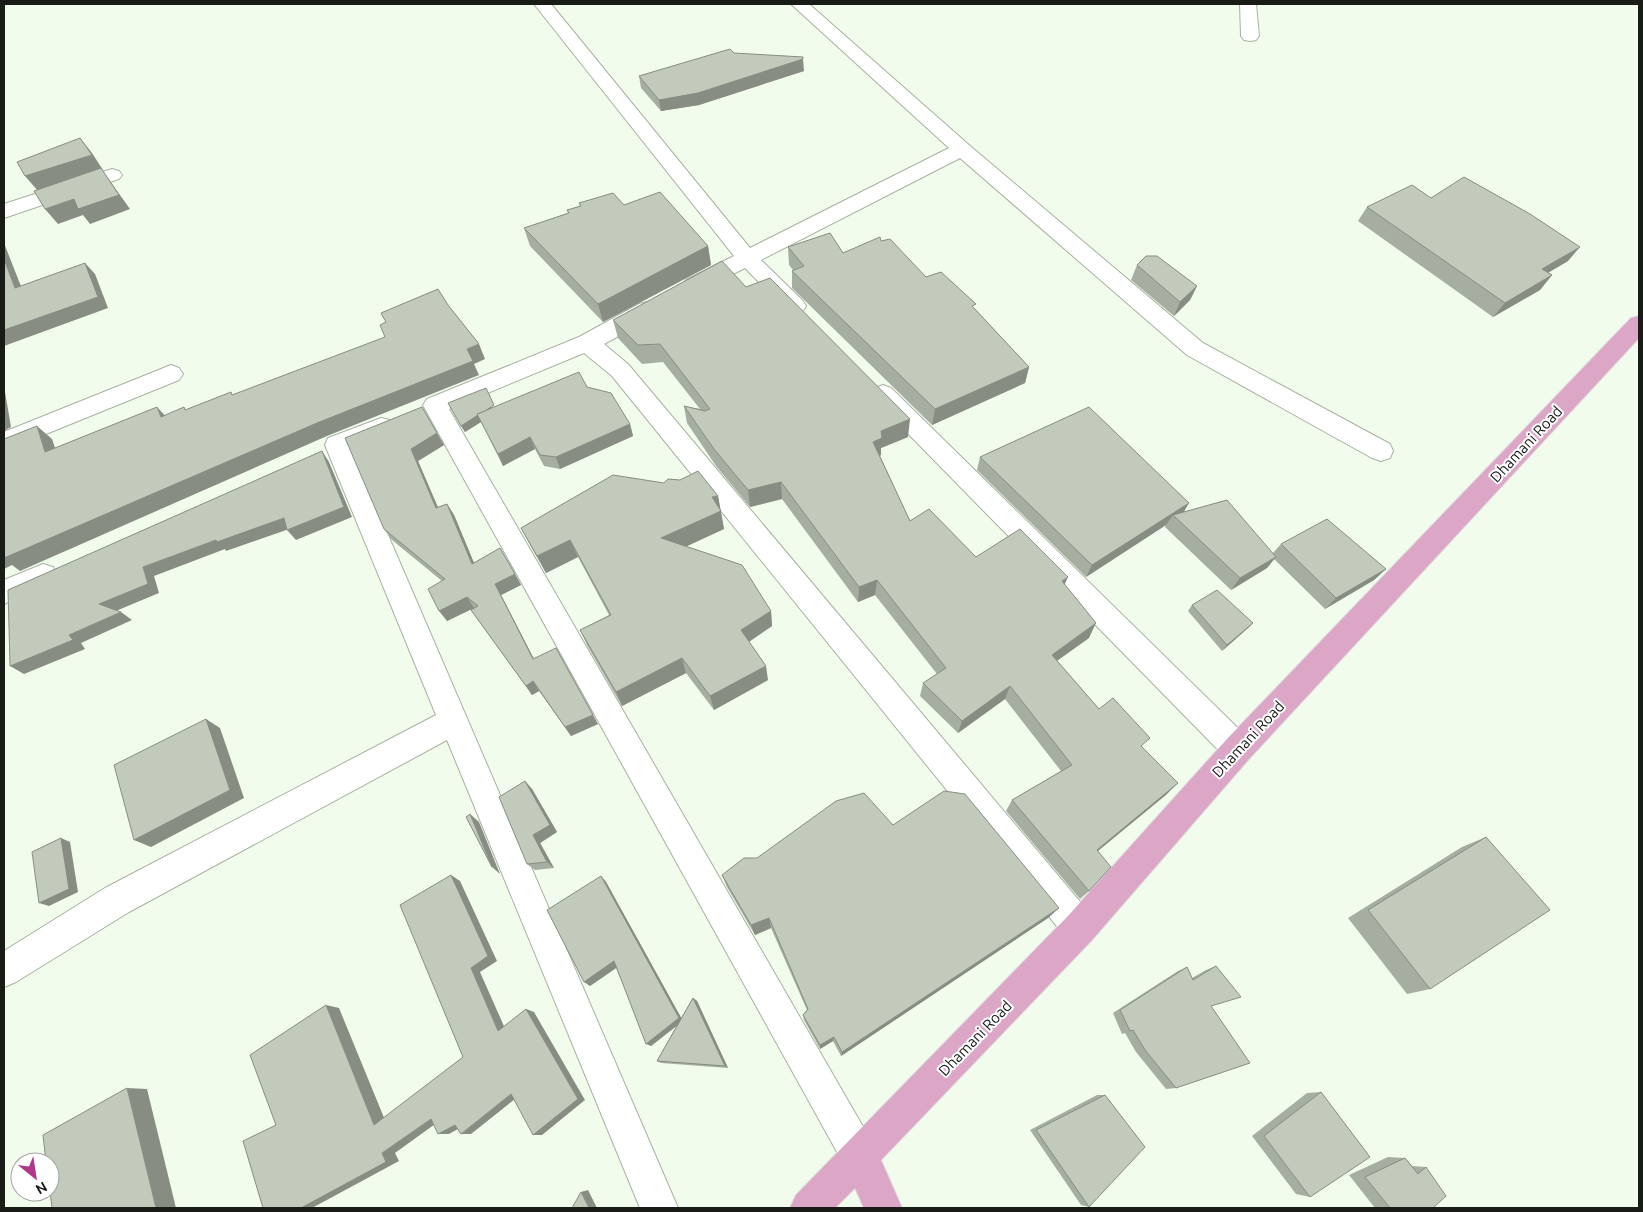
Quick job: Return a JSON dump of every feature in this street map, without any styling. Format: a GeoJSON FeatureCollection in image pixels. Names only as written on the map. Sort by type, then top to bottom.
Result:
{"type":"FeatureCollection","features":[{"type":"Feature","properties":{"kind":"main road","name":"Dhamani Road"},"geometry":{"type":"LineString","coordinates":[[809,1208],[1080,928],[1238,748],[1639,324]]}},
{"type":"Feature","properties":{"kind":"main road"},"geometry":{"type":"LineString","coordinates":[[860,1156],[883,1208]]}},
{"type":"Feature","properties":{"kind":"street"},"geometry":{"type":"LineString","coordinates":[[542,4],[746,257],[809,320]]}},
{"type":"Feature","properties":{"kind":"street"},"geometry":{"type":"LineString","coordinates":[[799,4],[962,149],[1195,349],[1380,451]]}},
{"type":"Feature","properties":{"kind":"street"},"geometry":{"type":"LineString","coordinates":[[1248,4],[1250,36]]}},
{"type":"Feature","properties":{"kind":"street"},"geometry":{"type":"LineString","coordinates":[[659,1208],[453,721],[328,449],[587,343],[746,257],[962,149]]}},
{"type":"Feature","properties":{"kind":"street"},"geometry":{"type":"LineString","coordinates":[[4,211],[112,175]]}},
{"type":"Feature","properties":{"kind":"street"},"geometry":{"type":"LineString","coordinates":[[587,343],[620,370],[1080,928]]}},
{"type":"Feature","properties":{"kind":"street"},"geometry":{"type":"LineString","coordinates":[[4,442],[170,374]]}},
{"type":"Feature","properties":{"kind":"street"},"geometry":{"type":"LineString","coordinates":[[865,376],[1238,748]]}},
{"type":"Feature","properties":{"kind":"street"},"geometry":{"type":"LineString","coordinates":[[435,405],[860,1156]]}},
{"type":"Feature","properties":{"kind":"street"},"geometry":{"type":"LineString","coordinates":[[4,592],[67,564]]}},
{"type":"Feature","properties":{"kind":"street"},"geometry":{"type":"LineString","coordinates":[[4,970],[117,900],[453,721]]}},
{"type":"Feature","properties":{"kind":"building"},"geometry":{"type":"Polygon","coordinates":[[[730,49],[734,53],[803,57],[803,59],[698,93],[659,100],[639,76],[730,49]]]}},
{"type":"Feature","properties":{"kind":"building"},"geometry":{"type":"Polygon","coordinates":[[[80,138],[92,155],[25,176],[17,162],[80,138]]]}},
{"type":"Feature","properties":{"kind":"building"},"geometry":{"type":"Polygon","coordinates":[[[101,168],[119,195],[78,209],[74,199],[45,209],[34,191],[101,168]]]}},
{"type":"Feature","properties":{"kind":"building"},"geometry":{"type":"Polygon","coordinates":[[[1464,177],[1530,214],[1580,247],[1542,269],[1552,275],[1505,303],[1367,207],[1412,185],[1431,198],[1464,177]]]}},
{"type":"Feature","properties":{"kind":"building"},"geometry":{"type":"Polygon","coordinates":[[[660,192],[708,246],[598,304],[524,228],[569,213],[567,210],[581,206],[579,203],[613,193],[624,205],[660,192]]]}},
{"type":"Feature","properties":{"kind":"building"},"geometry":{"type":"Polygon","coordinates":[[[830,233],[843,253],[880,237],[881,241],[890,239],[926,277],[941,272],[976,304],[972,306],[1029,367],[935,409],[792,271],[804,266],[788,247],[830,233]]]}},
{"type":"Feature","properties":{"kind":"building"},"geometry":{"type":"Polygon","coordinates":[[[1146,256],[1157,256],[1197,286],[1180,302],[1137,265],[1146,256]]]}},
{"type":"Feature","properties":{"kind":"building"},"geometry":{"type":"Polygon","coordinates":[[[4,259],[15,288],[85,263],[98,297],[4,330],[4,259]]]}},
{"type":"Feature","properties":{"kind":"building"},"geometry":{"type":"Polygon","coordinates":[[[722,261],[746,287],[770,278],[910,419],[881,431],[882,438],[873,442],[910,521],[929,509],[976,557],[1020,529],[1068,577],[1062,581],[1096,623],[1052,655],[1099,709],[1113,698],[1150,738],[1141,746],[1178,783],[1097,850],[1111,867],[1089,891],[1012,800],[1072,765],[1010,686],[962,721],[923,683],[946,668],[877,580],[859,587],[781,482],[748,490],[714,449],[684,406],[705,411],[710,409],[660,344],[638,345],[613,320],[722,261]]]}},
{"type":"Feature","properties":{"kind":"building"},"geometry":{"type":"Polygon","coordinates":[[[438,289],[448,305],[479,344],[467,349],[473,361],[317,423],[4,558],[4,439],[37,426],[45,452],[157,407],[161,417],[184,407],[185,410],[231,392],[232,395],[385,337],[380,325],[386,322],[381,313],[438,289]]]}},
{"type":"Feature","properties":{"kind":"building"},"geometry":{"type":"Polygon","coordinates":[[[579,372],[587,387],[611,393],[630,424],[556,457],[540,455],[530,437],[498,454],[477,414],[579,372]]]}},
{"type":"Feature","properties":{"kind":"building"},"geometry":{"type":"Polygon","coordinates":[[[486,388],[494,405],[477,414],[461,426],[448,403],[486,388]]]}},
{"type":"Feature","properties":{"kind":"building"},"geometry":{"type":"Polygon","coordinates":[[[422,407],[437,433],[411,449],[436,508],[447,504],[472,564],[500,548],[515,574],[495,584],[533,659],[556,648],[593,715],[565,727],[533,681],[526,686],[471,610],[478,606],[467,597],[439,611],[428,589],[445,579],[384,529],[345,438],[422,407]]]}},
{"type":"Feature","properties":{"kind":"building"},"geometry":{"type":"Polygon","coordinates":[[[1089,407],[1189,503],[1092,565],[980,457],[1089,407]]]}},
{"type":"Feature","properties":{"kind":"building"},"geometry":{"type":"Polygon","coordinates":[[[322,451],[344,507],[287,530],[284,518],[217,542],[216,540],[143,567],[148,584],[99,604],[121,612],[69,635],[73,640],[10,666],[8,590],[322,451]]]}},
{"type":"Feature","properties":{"kind":"building"},"geometry":{"type":"Polygon","coordinates":[[[698,471],[718,496],[712,497],[721,511],[661,538],[742,565],[771,611],[741,630],[766,666],[710,696],[682,658],[616,692],[580,630],[611,615],[570,540],[537,556],[521,528],[613,475],[664,483],[668,479],[680,480],[698,471]]]}},
{"type":"Feature","properties":{"kind":"building"},"geometry":{"type":"Polygon","coordinates":[[[1227,500],[1276,557],[1240,578],[1173,515],[1227,500]]]}},
{"type":"Feature","properties":{"kind":"building"},"geometry":{"type":"Polygon","coordinates":[[[1327,519],[1386,569],[1336,598],[1281,544],[1327,519]]]}},
{"type":"Feature","properties":{"kind":"building"},"geometry":{"type":"Polygon","coordinates":[[[1217,590],[1253,623],[1227,645],[1192,605],[1217,590]]]}},
{"type":"Feature","properties":{"kind":"building"},"geometry":{"type":"Polygon","coordinates":[[[206,719],[230,790],[134,840],[114,765],[206,719]]]}},
{"type":"Feature","properties":{"kind":"building"},"geometry":{"type":"Polygon","coordinates":[[[525,781],[550,825],[533,835],[547,862],[527,864],[499,797],[525,781]]]}},
{"type":"Feature","properties":{"kind":"building"},"geometry":{"type":"Polygon","coordinates":[[[944,791],[965,794],[1059,908],[842,1052],[834,1037],[820,1045],[803,1015],[808,1009],[769,918],[751,925],[722,875],[744,858],[757,858],[836,801],[864,793],[893,825],[944,791]]]}},
{"type":"Feature","properties":{"kind":"building"},"geometry":{"type":"Polygon","coordinates":[[[470,814],[492,867],[466,817],[470,814]]]}},
{"type":"Feature","properties":{"kind":"building"},"geometry":{"type":"Polygon","coordinates":[[[1486,837],[1550,910],[1430,989],[1368,910],[1486,837]]]}},
{"type":"Feature","properties":{"kind":"building"},"geometry":{"type":"Polygon","coordinates":[[[61,838],[69,889],[39,903],[32,852],[61,838]]]}},
{"type":"Feature","properties":{"kind":"building"},"geometry":{"type":"Polygon","coordinates":[[[451,875],[488,956],[471,968],[498,1031],[526,1009],[578,1099],[533,1135],[511,1094],[461,1134],[455,1125],[438,1134],[431,1119],[382,1153],[386,1162],[301,1208],[263,1208],[243,1141],[276,1125],[250,1055],[326,1005],[374,1125],[463,1057],[400,905],[451,875]]]}},
{"type":"Feature","properties":{"kind":"building"},"geometry":{"type":"Polygon","coordinates":[[[601,876],[679,1018],[646,1044],[614,961],[584,982],[547,910],[601,876]]]}},
{"type":"Feature","properties":{"kind":"building"},"geometry":{"type":"Polygon","coordinates":[[[1216,966],[1241,997],[1211,1006],[1250,1063],[1176,1088],[1145,1050],[1133,1030],[1130,1031],[1120,1010],[1187,967],[1193,980],[1216,966]]]}},
{"type":"Feature","properties":{"kind":"building"},"geometry":{"type":"Polygon","coordinates":[[[693,998],[725,1066],[657,1061],[693,998]]]}},
{"type":"Feature","properties":{"kind":"building"},"geometry":{"type":"Polygon","coordinates":[[[127,1088],[156,1208],[52,1208],[51,1202],[60,1202],[60,1152],[45,1152],[43,1135],[127,1088]]]}},
{"type":"Feature","properties":{"kind":"building"},"geometry":{"type":"Polygon","coordinates":[[[1321,1092],[1370,1157],[1310,1197],[1264,1136],[1321,1092]]]}},
{"type":"Feature","properties":{"kind":"building"},"geometry":{"type":"Polygon","coordinates":[[[1105,1095],[1145,1147],[1089,1207],[1036,1130],[1105,1095]]]}},
{"type":"Feature","properties":{"kind":"building"},"geometry":{"type":"Polygon","coordinates":[[[1405,1158],[1418,1174],[1426,1167],[1446,1196],[1433,1208],[1390,1208],[1365,1177],[1405,1158]]]}},
{"type":"Feature","properties":{"kind":"building"},"geometry":{"type":"Polygon","coordinates":[[[581,1192],[589,1208],[572,1208],[581,1192]]]}}]}
